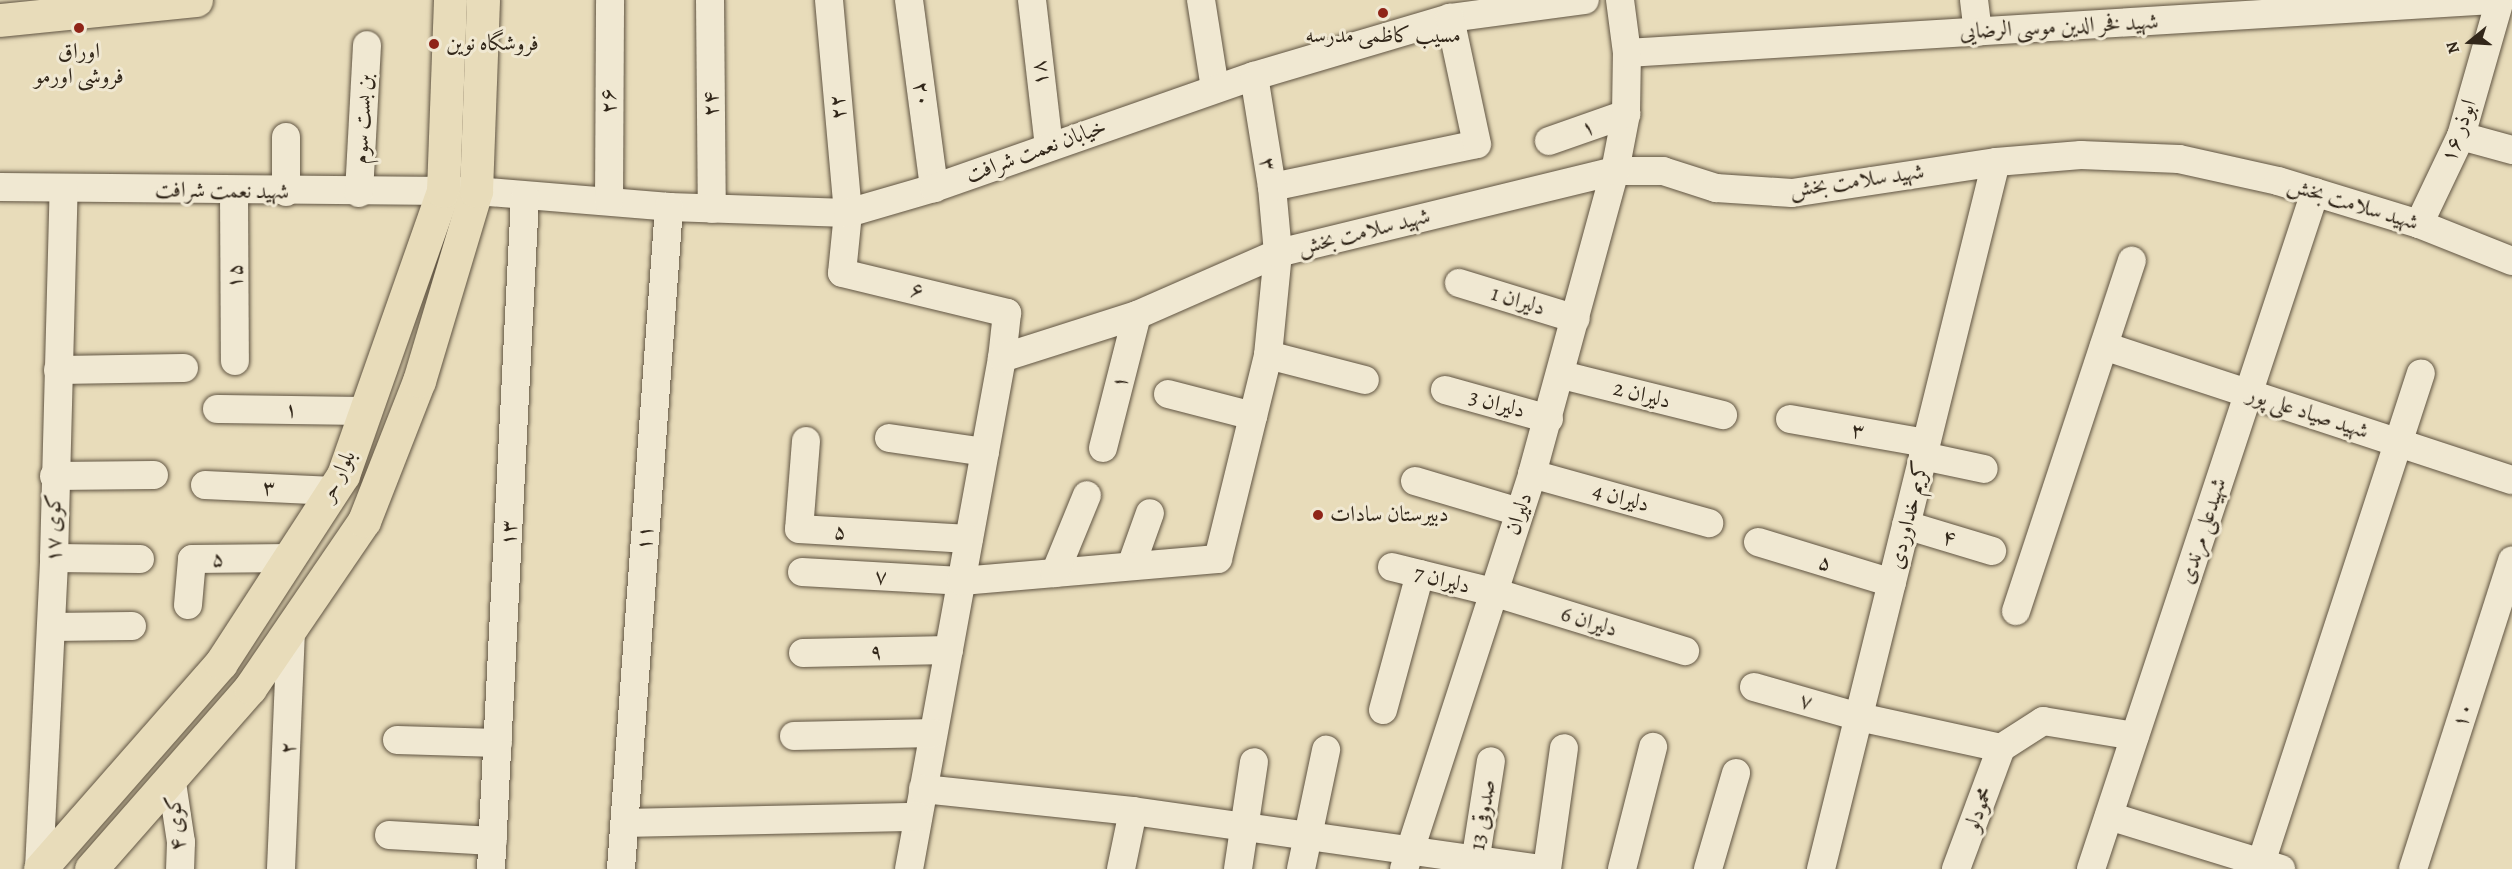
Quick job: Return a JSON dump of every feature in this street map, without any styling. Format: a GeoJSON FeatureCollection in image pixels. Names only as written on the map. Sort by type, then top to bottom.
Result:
{"type":"FeatureCollection","features":[{"type":"Feature","properties":{"kind":"main road"},"geometry":{"type":"LineString","coordinates":[[0,20],[54,8],[196,0]]}},
{"type":"Feature","properties":{"kind":"main road","name":"بلوار حر"},"geometry":{"type":"LineString","coordinates":[[39,869],[221,663],[334,491],[366,411],[443,191],[450,0]]}},
{"type":"Feature","properties":{"kind":"main road","name":"بلوار حر"},"geometry":{"type":"LineString","coordinates":[[92,869],[250,688],[364,521],[419,381],[476,191],[483,0]]}},
{"type":"Feature","properties":{"kind":"main road"},"geometry":{"type":"LineString","coordinates":[[221,663],[250,688]]}},
{"type":"Feature","properties":{"kind":"street","name":"۲۶"},"geometry":{"type":"LineString","coordinates":[[609,201],[610,0]]}},
{"type":"Feature","properties":{"kind":"street","name":"۲۴"},"geometry":{"type":"LineString","coordinates":[[710,0],[712,209]]}},
{"type":"Feature","properties":{"kind":"street","name":"۲۲"},"geometry":{"type":"LineString","coordinates":[[829,0],[848,213]]}},
{"type":"Feature","properties":{"kind":"street","name":"۲۰"},"geometry":{"type":"LineString","coordinates":[[909,0],[934,188]]}},
{"type":"Feature","properties":{"kind":"street","name":"۱۸"},"geometry":{"type":"LineString","coordinates":[[1032,0],[1049,146]]}},
{"type":"Feature","properties":{"kind":"street"},"geometry":{"type":"LineString","coordinates":[[1201,0],[1215,88]]}},
{"type":"Feature","properties":{"kind":"street","name":"خیابان نعمت شرافت"},"geometry":{"type":"LineString","coordinates":[[443,191],[476,191],[525,197],[609,201],[669,207],[848,213],[934,188],[1215,88],[1450,18],[1585,0]]}},
{"type":"Feature","properties":{"kind":"street","name":"دلیران"},"geometry":{"type":"LineString","coordinates":[[1406,860],[1448,742],[1493,592],[1549,419],[1615,171],[1626,114],[1627,53],[1620,0]]}},
{"type":"Feature","properties":{"kind":"street"},"geometry":{"type":"LineString","coordinates":[[1974,0],[1978,32]]}},
{"type":"Feature","properties":{"kind":"street","name":"شهید فخر الدین موسی الرضایی"},"geometry":{"type":"LineString","coordinates":[[1627,53],[1978,32],[2114,12],[2492,0]]}},
{"type":"Feature","properties":{"kind":"street"},"geometry":{"type":"LineString","coordinates":[[2501,0],[2512,2]]}},
{"type":"Feature","properties":{"kind":"street","name":"۱۶ ابوذر"},"geometry":{"type":"LineString","coordinates":[[2419,224],[2461,136],[2501,0]]}},
{"type":"Feature","properties":{"kind":"street"},"geometry":{"type":"LineString","coordinates":[[1272,187],[1477,144],[1450,18]]}},
{"type":"Feature","properties":{"kind":"street","name":"بن بست سوم"},"geometry":{"type":"LineString","coordinates":[[359,193],[367,45]]}},
{"type":"Feature","properties":{"kind":"street","name":"۳"},"geometry":{"type":"LineString","coordinates":[[1131,566],[1218,559],[1268,355],[1278,253],[1272,187],[1254,76]]}},
{"type":"Feature","properties":{"kind":"street","name":"۱"},"geometry":{"type":"LineString","coordinates":[[1549,141],[1626,114]]}},
{"type":"Feature","properties":{"kind":"street"},"geometry":{"type":"LineString","coordinates":[[2461,136],[2512,150]]}},
{"type":"Feature","properties":{"kind":"street"},"geometry":{"type":"LineString","coordinates":[[286,137],[286,192]]}},
{"type":"Feature","properties":{"kind":"street","name":"شهید سلامت بخش"},"geometry":{"type":"LineString","coordinates":[[1002,358],[1137,315],[1278,253],[1615,171],[1663,171],[1716,188],[1792,193],[1996,162],[2080,155],[2179,159],[2315,192],[2419,224],[2512,261]]}},
{"type":"Feature","properties":{"kind":"street","name":"کریم خداوردی"},"geometry":{"type":"LineString","coordinates":[[1821,869],[1996,162]]}},
{"type":"Feature","properties":{"kind":"street","name":"شهید نعمت شرافت"},"geometry":{"type":"LineString","coordinates":[[0,187],[359,193],[443,191]]}},
{"type":"Feature","properties":{"kind":"street","name":"کوی ۱۷"},"geometry":{"type":"LineString","coordinates":[[39,869],[54,558],[54,476],[64,188]]}},
{"type":"Feature","properties":{"kind":"street","name":"۱۵"},"geometry":{"type":"LineString","coordinates":[[234,191],[235,361]]}},
{"type":"Feature","properties":{"kind":"street","name":"شهیدعلی مرندی"},"geometry":{"type":"LineString","coordinates":[[2091,869],[2315,192]]}},
{"type":"Feature","properties":{"kind":"street","name":"۱۳"},"geometry":{"type":"LineString","coordinates":[[492,855],[525,197]]}},
{"type":"Feature","properties":{"kind":"street","name":"۱۱"},"geometry":{"type":"LineString","coordinates":[[621,869],[669,207]]}},
{"type":"Feature","properties":{"kind":"street","name":"۶"},"geometry":{"type":"LineString","coordinates":[[848,213],[842,273],[1006,313],[1002,358]]}},
{"type":"Feature","properties":{"kind":"street"},"geometry":{"type":"LineString","coordinates":[[2016,611],[2132,261]]}},
{"type":"Feature","properties":{"kind":"street","name":"دلیران 1"},"geometry":{"type":"LineString","coordinates":[[1459,283],[1576,319]]}},
{"type":"Feature","properties":{"kind":"street","name":"۱"},"geometry":{"type":"LineString","coordinates":[[1103,448],[1137,315]]}},
{"type":"Feature","properties":{"kind":"street","name":"شهید صیاد علی پور"},"geometry":{"type":"LineString","coordinates":[[2104,346],[2512,480]]}},
{"type":"Feature","properties":{"kind":"street"},"geometry":{"type":"LineString","coordinates":[[1268,355],[1365,380]]}},
{"type":"Feature","properties":{"kind":"street"},"geometry":{"type":"LineString","coordinates":[[909,869],[1002,358]]}},
{"type":"Feature","properties":{"kind":"street"},"geometry":{"type":"LineString","coordinates":[[58,370],[184,368]]}},
{"type":"Feature","properties":{"kind":"street"},"geometry":{"type":"LineString","coordinates":[[2109,816],[2271,866],[2421,373]]}},
{"type":"Feature","properties":{"kind":"street","name":"دلیران 2"},"geometry":{"type":"LineString","coordinates":[[1562,375],[1723,415]]}},
{"type":"Feature","properties":{"kind":"street","name":"دلیران 3"},"geometry":{"type":"LineString","coordinates":[[1444,390],[1549,419]]}},
{"type":"Feature","properties":{"kind":"street"},"geometry":{"type":"LineString","coordinates":[[1168,394],[1253,416]]}},
{"type":"Feature","properties":{"kind":"street","name":"۱"},"geometry":{"type":"LineString","coordinates":[[217,410],[366,411]]}},
{"type":"Feature","properties":{"kind":"street","name":"۳"},"geometry":{"type":"LineString","coordinates":[[1790,419],[1925,450]]}},
{"type":"Feature","properties":{"kind":"street"},"geometry":{"type":"LineString","coordinates":[[889,438],[984,452]]}},
{"type":"Feature","properties":{"kind":"street","name":"۵"},"geometry":{"type":"LineString","coordinates":[[807,441],[799,530],[969,539]]}},
{"type":"Feature","properties":{"kind":"street"},"geometry":{"type":"LineString","coordinates":[[1925,450],[1984,469]]}},
{"type":"Feature","properties":{"kind":"street","name":"دلیران 4"},"geometry":{"type":"LineString","coordinates":[[1532,474],[1709,523]]}},
{"type":"Feature","properties":{"kind":"street"},"geometry":{"type":"LineString","coordinates":[[54,476],[154,475]]}},
{"type":"Feature","properties":{"kind":"street"},"geometry":{"type":"LineString","coordinates":[[1415,482],[1519,512]]}},
{"type":"Feature","properties":{"kind":"street","name":"۳"},"geometry":{"type":"LineString","coordinates":[[205,485],[334,491]]}},
{"type":"Feature","properties":{"kind":"street"},"geometry":{"type":"LineString","coordinates":[[1055,573],[1087,495]]}},
{"type":"Feature","properties":{"kind":"street"},"geometry":{"type":"LineString","coordinates":[[1131,566],[1150,513]]}},
{"type":"Feature","properties":{"kind":"street","name":"۴"},"geometry":{"type":"LineString","coordinates":[[1906,525],[1992,551]]}},
{"type":"Feature","properties":{"kind":"street","name":"۵"},"geometry":{"type":"LineString","coordinates":[[1758,542],[1892,583]]}},
{"type":"Feature","properties":{"kind":"street"},"geometry":{"type":"LineString","coordinates":[[54,558],[140,559]]}},
{"type":"Feature","properties":{"kind":"street","name":"۵"},"geometry":{"type":"LineString","coordinates":[[188,605],[192,559],[291,558]]}},
{"type":"Feature","properties":{"kind":"street","name":"۱۰"},"geometry":{"type":"LineString","coordinates":[[2413,869],[2512,561]]}},
{"type":"Feature","properties":{"kind":"street","name":"۷"},"geometry":{"type":"LineString","coordinates":[[802,572],[961,581],[1131,566]]}},
{"type":"Feature","properties":{"kind":"street","name":"دلیران 7"},"geometry":{"type":"LineString","coordinates":[[1392,567],[1493,592]]}},
{"type":"Feature","properties":{"kind":"street"},"geometry":{"type":"LineString","coordinates":[[1383,710],[1420,574]]}},
{"type":"Feature","properties":{"kind":"street","name":"دلیران 6"},"geometry":{"type":"LineString","coordinates":[[1493,592],[1685,651]]}},
{"type":"Feature","properties":{"kind":"street"},"geometry":{"type":"LineString","coordinates":[[51,627],[132,626]]}},
{"type":"Feature","properties":{"kind":"street","name":"۲"},"geometry":{"type":"LineString","coordinates":[[281,869],[291,627]]}},
{"type":"Feature","properties":{"kind":"street","name":"۹"},"geometry":{"type":"LineString","coordinates":[[803,653],[949,650]]}},
{"type":"Feature","properties":{"kind":"street","name":"۷"},"geometry":{"type":"LineString","coordinates":[[1754,687],[1859,717],[2001,748]]}},
{"type":"Feature","properties":{"kind":"street"},"geometry":{"type":"LineString","coordinates":[[2001,748],[2043,721],[2135,736]]}},
{"type":"Feature","properties":{"kind":"street"},"geometry":{"type":"LineString","coordinates":[[794,736],[933,733]]}},
{"type":"Feature","properties":{"kind":"street"},"geometry":{"type":"LineString","coordinates":[[398,740],[498,742]]}},
{"type":"Feature","properties":{"kind":"street"},"geometry":{"type":"LineString","coordinates":[[1622,869],[1653,747]]}},
{"type":"Feature","properties":{"kind":"street"},"geometry":{"type":"LineString","coordinates":[[1547,869],[1564,748]]}},
{"type":"Feature","properties":{"kind":"street","name":"محمودلو"},"geometry":{"type":"LineString","coordinates":[[1956,869],[2001,748]]}},
{"type":"Feature","properties":{"kind":"street"},"geometry":{"type":"LineString","coordinates":[[1301,869],[1326,750]]}},
{"type":"Feature","properties":{"kind":"street","name":"صدوقی 13"},"geometry":{"type":"LineString","coordinates":[[1475,864],[1491,761]]}},
{"type":"Feature","properties":{"kind":"street"},"geometry":{"type":"LineString","coordinates":[[1238,869],[1254,762]]}},
{"type":"Feature","properties":{"kind":"street"},"geometry":{"type":"LineString","coordinates":[[1708,869],[1736,773]]}},
{"type":"Feature","properties":{"kind":"street","name":"کوی ۴"},"geometry":{"type":"LineString","coordinates":[[171,776],[180,869]]}},
{"type":"Feature","properties":{"kind":"street"},"geometry":{"type":"LineString","coordinates":[[923,789],[1133,811],[1309,836],[1406,860],[1538,869]]}},
{"type":"Feature","properties":{"kind":"street"},"geometry":{"type":"LineString","coordinates":[[1121,869],[1133,811]]}},
{"type":"Feature","properties":{"kind":"street"},"geometry":{"type":"LineString","coordinates":[[625,823],[918,817]]}},
{"type":"Feature","properties":{"kind":"street"},"geometry":{"type":"LineString","coordinates":[[389,835],[492,855]]}},
{"type":"Feature","properties":{"kind":"place","name":"مسیب کاظمی مدرسه"},"geometry":{"type":"Point","coordinates":[1383,13]}},
{"type":"Feature","properties":{"kind":"place","name":"اوراق فروشی اورمو"},"geometry":{"type":"Point","coordinates":[79,28]}},
{"type":"Feature","properties":{"kind":"place","name":"فروشگاه نوین"},"geometry":{"type":"Point","coordinates":[434,44]}},
{"type":"Feature","properties":{"kind":"place","name":"دبیرستان سادات"},"geometry":{"type":"Point","coordinates":[1318,515]}}]}
